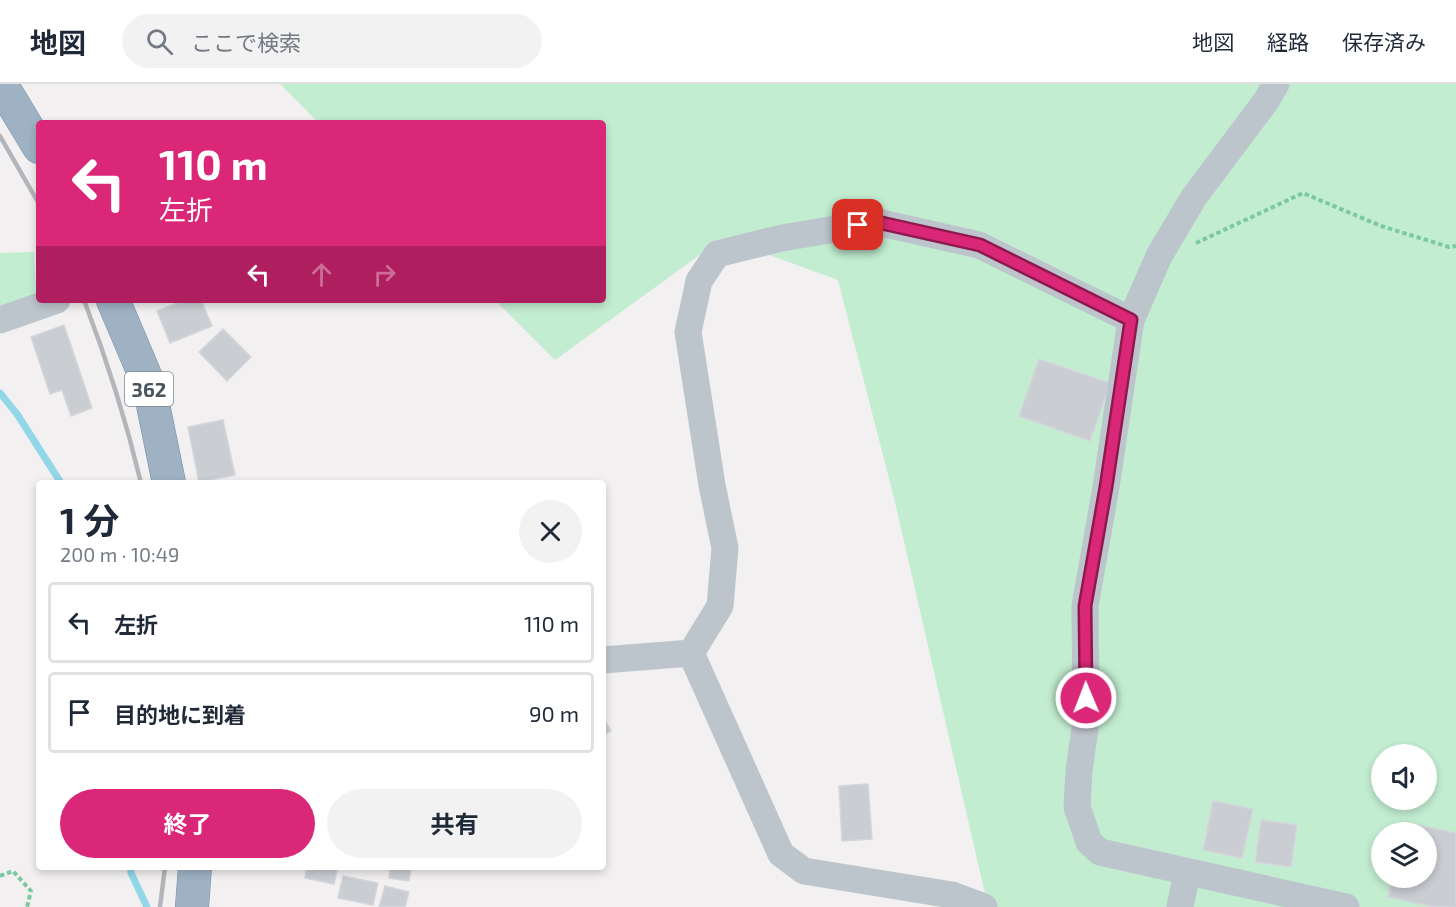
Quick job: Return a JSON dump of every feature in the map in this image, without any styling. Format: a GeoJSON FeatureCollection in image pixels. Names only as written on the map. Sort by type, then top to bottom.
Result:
{"type":"FeatureCollection","features":[{"type":"Feature","properties":{"kind":"highway"},"geometry":{"type":"LineString","coordinates":[[1,84],[36,142]]}},
{"type":"Feature","properties":{"kind":"highway","name":"362"},"geometry":{"type":"LineString","coordinates":[[114,303],[148,385],[168,480]]}},
{"type":"Feature","properties":{"kind":"highway"},"geometry":{"type":"LineString","coordinates":[[195,870],[196,905]]}},
{"type":"Feature","properties":{"kind":"street"},"geometry":{"type":"LineString","coordinates":[[1276,84],[1266,101],[1194,198],[1159,256],[1131,320],[1106,487],[1085,606],[1086,720],[1077,807],[1089,842],[1100,852],[1346,907]]}},
{"type":"Feature","properties":{"kind":"street"},"geometry":{"type":"LineString","coordinates":[[691,653],[720,606],[725,548],[712,485],[688,332],[699,281],[717,254],[782,238],[877,222],[980,245],[1131,320]]}},
{"type":"Feature","properties":{"kind":"street"},"geometry":{"type":"LineString","coordinates":[[4,322],[50,303]]}},
{"type":"Feature","properties":{"kind":"street"},"geometry":{"type":"LineString","coordinates":[[606,660],[691,653]]}},
{"type":"Feature","properties":{"kind":"street"},"geometry":{"type":"LineString","coordinates":[[691,653],[781,854],[804,871],[952,895],[984,907]]}},
{"type":"Feature","properties":{"kind":"street"},"geometry":{"type":"LineString","coordinates":[[1180,907],[1187,873]]}},
{"type":"Feature","properties":{"kind":"path"},"geometry":{"type":"LineString","coordinates":[[1159,256],[1187,247],[1303,193],[1381,226],[1449,247],[1456,246]]}},
{"type":"Feature","properties":{"kind":"path"},"geometry":{"type":"LineString","coordinates":[[0,876],[13,871],[31,891],[27,907]]}},
{"type":"Feature","properties":{"kind":"green space"},"geometry":{"type":"Polygon","coordinates":[[[280,84],[1456,84],[1456,907],[988,907],[895,502],[838,280],[723,238],[555,360],[498,303],[606,303],[606,120],[316,120],[280,84]]]}},
{"type":"Feature","properties":{"kind":"green space"},"geometry":{"type":"Polygon","coordinates":[[[34,252],[36,297],[0,319],[0,253],[34,252]]]}},
{"type":"Feature","properties":{"kind":"building"},"geometry":{"type":"Polygon","coordinates":[[[177,303],[202,303],[212,326],[170,343],[157,311],[177,303]]]}},
{"type":"Feature","properties":{"kind":"building"},"geometry":{"type":"Polygon","coordinates":[[[64,325],[92,408],[71,416],[62,390],[50,394],[31,337],[64,325]]]}},
{"type":"Feature","properties":{"kind":"building"},"geometry":{"type":"Polygon","coordinates":[[[223,329],[251,357],[227,381],[199,352],[223,329]]]}},
{"type":"Feature","properties":{"kind":"building"},"geometry":{"type":"Polygon","coordinates":[[[1039,359],[1110,383],[1090,441],[1019,416],[1039,359]]]}},
{"type":"Feature","properties":{"kind":"building"},"geometry":{"type":"Polygon","coordinates":[[[223,420],[235,475],[199,480],[188,427],[223,420]]]}},
{"type":"Feature","properties":{"kind":"building"},"geometry":{"type":"Polygon","coordinates":[[[606,722],[611,731],[606,734],[606,722]]]}},
{"type":"Feature","properties":{"kind":"building"},"geometry":{"type":"Polygon","coordinates":[[[868,784],[872,839],[842,841],[839,786],[868,784]]]}},
{"type":"Feature","properties":{"kind":"building"},"geometry":{"type":"Polygon","coordinates":[[[1213,801],[1253,809],[1242,858],[1203,850],[1213,801]]]}},
{"type":"Feature","properties":{"kind":"building"},"geometry":{"type":"Polygon","coordinates":[[[1261,820],[1297,825],[1291,867],[1255,862],[1261,820]]]}},
{"type":"Feature","properties":{"kind":"building"},"geometry":{"type":"Polygon","coordinates":[[[1437,829],[1456,833],[1456,907],[1434,907],[1388,897],[1390,888],[1437,888],[1437,829]]]}},
{"type":"Feature","properties":{"kind":"building"},"geometry":{"type":"Polygon","coordinates":[[[306,870],[337,870],[334,884],[305,878],[306,870]]]}},
{"type":"Feature","properties":{"kind":"building"},"geometry":{"type":"Polygon","coordinates":[[[390,870],[411,870],[409,881],[389,878],[390,870]]]}},
{"type":"Feature","properties":{"kind":"building"},"geometry":{"type":"Polygon","coordinates":[[[343,876],[378,883],[373,905],[338,898],[343,876]]]}},
{"type":"Feature","properties":{"kind":"building"},"geometry":{"type":"Polygon","coordinates":[[[385,886],[409,892],[405,907],[379,907],[385,886]]]}},
{"type":"Feature","properties":{"kind":"waterway"},"geometry":{"type":"LineString","coordinates":[[0,393],[17,414],[59,480]]}},
{"type":"Feature","properties":{"kind":"waterway"},"geometry":{"type":"LineString","coordinates":[[130,870],[147,907]]}},
{"type":"Feature","properties":{"kind":"railway"},"geometry":{"type":"LineString","coordinates":[[0,136],[36,199]]}},
{"type":"Feature","properties":{"kind":"railway"},"geometry":{"type":"LineString","coordinates":[[85,303],[116,390],[140,480]]}},
{"type":"Feature","properties":{"kind":"railway"},"geometry":{"type":"LineString","coordinates":[[160,907],[165,870]]}},
{"type":"Feature","properties":{"kind":"route"},"geometry":{"type":"LineString","coordinates":[[858,225],[877,222],[980,245],[1131,320],[1106,487],[1085,606],[1086,698]]}}]}
